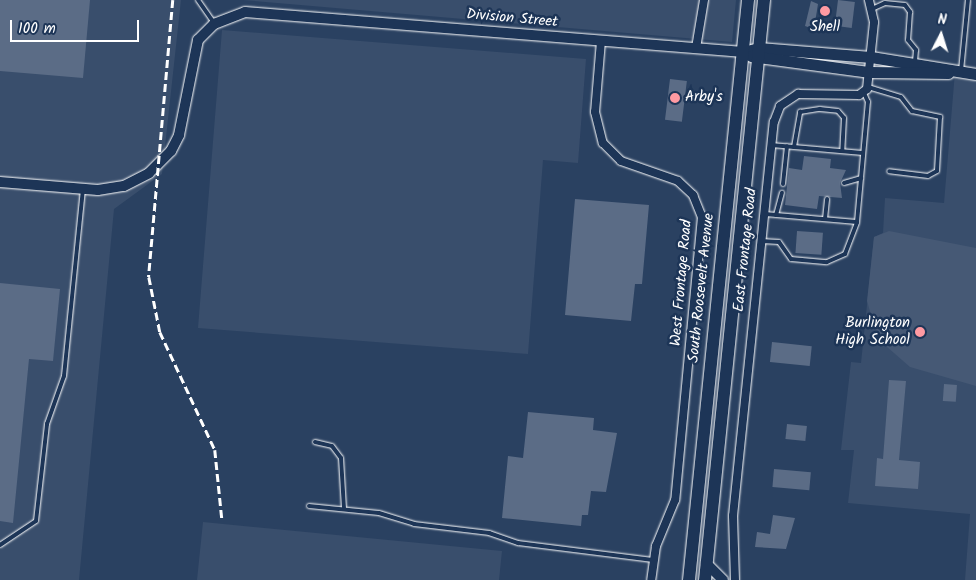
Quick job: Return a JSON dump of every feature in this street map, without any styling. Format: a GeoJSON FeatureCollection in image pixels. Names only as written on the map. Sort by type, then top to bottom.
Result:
{"type":"FeatureCollection","features":[{"type":"Feature","properties":{"kind":"highway","name":"South Roosevelt Avenue"},"geometry":{"type":"LineString","coordinates":[[688,580],[748,0]]}},
{"type":"Feature","properties":{"kind":"highway"},"geometry":{"type":"LineString","coordinates":[[705,580],[764,0]]}},
{"type":"Feature","properties":{"kind":"highway"},"geometry":{"type":"LineString","coordinates":[[697,501],[699,580]]}},
{"type":"Feature","properties":{"kind":"highway"},"geometry":{"type":"LineString","coordinates":[[682,580],[692,548]]}},
{"type":"Feature","properties":{"kind":"main road","name":"Division Street"},"geometry":{"type":"LineString","coordinates":[[743,52],[870,72],[976,74]]}},
{"type":"Feature","properties":{"kind":"main road","name":"Division Street"},"geometry":{"type":"LineString","coordinates":[[758,54],[871,57],[915,63],[958,73]]}},
{"type":"Feature","properties":{"kind":"street"},"geometry":{"type":"LineString","coordinates":[[696,48],[704,0]]}},
{"type":"Feature","properties":{"kind":"street"},"geometry":{"type":"LineString","coordinates":[[866,90],[871,57],[872,9],[868,0]]}},
{"type":"Feature","properties":{"kind":"street","name":"Division Street"},"geometry":{"type":"LineString","coordinates":[[0,182],[83,190],[132,183],[171,151],[182,126],[194,49],[214,24],[238,13],[261,11],[601,42],[743,52]]}},
{"type":"Feature","properties":{"kind":"street","name":"West Frontage Road"},"geometry":{"type":"LineString","coordinates":[[601,42],[595,112],[603,143],[621,162],[678,181],[693,195],[702,217],[675,500],[653,560],[651,580]]}},
{"type":"Feature","properties":{"kind":"street","name":"East Frontage Road"},"geometry":{"type":"LineString","coordinates":[[734,580],[733,516],[771,145],[776,114],[790,97],[807,92],[866,90]]}},
{"type":"Feature","properties":{"kind":"street"},"geometry":{"type":"LineString","coordinates":[[706,563],[723,580]]}},
{"type":"Feature","properties":{"kind":"lane"},"geometry":{"type":"LineString","coordinates":[[198,0],[214,24]]}},
{"type":"Feature","properties":{"kind":"lane"},"geometry":{"type":"LineString","coordinates":[[958,73],[968,0]]}},
{"type":"Feature","properties":{"kind":"lane"},"geometry":{"type":"LineString","coordinates":[[872,9],[885,3],[905,5],[910,12],[908,40],[916,50],[915,63]]}},
{"type":"Feature","properties":{"kind":"lane"},"geometry":{"type":"LineString","coordinates":[[761,241],[779,242],[791,259],[827,262],[845,254],[857,222],[868,102],[866,90],[901,98],[912,110],[940,117],[937,171],[928,176],[889,172]]}},
{"type":"Feature","properties":{"kind":"lane"},"geometry":{"type":"LineString","coordinates":[[794,147],[800,112],[820,108],[838,111],[844,118],[842,151]]}},
{"type":"Feature","properties":{"kind":"lane"},"geometry":{"type":"LineString","coordinates":[[771,145],[863,153]]}},
{"type":"Feature","properties":{"kind":"lane"},"geometry":{"type":"LineString","coordinates":[[783,184],[788,146]]}},
{"type":"Feature","properties":{"kind":"lane"},"geometry":{"type":"LineString","coordinates":[[844,183],[861,178]]}},
{"type":"Feature","properties":{"kind":"lane"},"geometry":{"type":"LineString","coordinates":[[0,545],[36,521],[47,424],[64,376],[83,190]]}},
{"type":"Feature","properties":{"kind":"lane"},"geometry":{"type":"LineString","coordinates":[[776,215],[782,193]]}},
{"type":"Feature","properties":{"kind":"lane"},"geometry":{"type":"LineString","coordinates":[[825,219],[827,199]]}},
{"type":"Feature","properties":{"kind":"lane"},"geometry":{"type":"LineString","coordinates":[[764,214],[857,222]]}},
{"type":"Feature","properties":{"kind":"lane"},"geometry":{"type":"LineString","coordinates":[[316,442],[332,446],[340,458],[344,509]]}},
{"type":"Feature","properties":{"kind":"lane"},"geometry":{"type":"LineString","coordinates":[[310,506],[344,509],[489,533],[518,543],[653,560]]}},
{"type":"Feature","properties":{"kind":"shaded area"},"geometry":{"type":"Polygon","coordinates":[[[0,0],[181,0],[162,174],[114,209],[79,580],[0,580],[0,0]]]}},
{"type":"Feature","properties":{"kind":"shaded area"},"geometry":{"type":"Polygon","coordinates":[[[243,0],[736,0],[732,42],[243,0]]]}},
{"type":"Feature","properties":{"kind":"shaded area"},"geometry":{"type":"Polygon","coordinates":[[[222,30],[586,59],[578,163],[543,160],[528,354],[198,328],[222,30]]]}},
{"type":"Feature","properties":{"kind":"shaded area","name":"Burlington High School"},"geometry":{"type":"Polygon","coordinates":[[[955,72],[976,74],[976,580],[965,580],[970,514],[848,503],[854,450],[841,450],[851,362],[861,363],[874,237],[883,233],[885,198],[944,203],[955,72]]]}},
{"type":"Feature","properties":{"kind":"shaded area"},"geometry":{"type":"Polygon","coordinates":[[[889,231],[976,248],[976,386],[910,367],[878,339],[867,301],[874,237],[889,231]]]}},
{"type":"Feature","properties":{"kind":"shaded area"},"geometry":{"type":"Polygon","coordinates":[[[203,522],[502,551],[499,580],[197,580],[203,522]]]}},
{"type":"Feature","properties":{"kind":"building"},"geometry":{"type":"Polygon","coordinates":[[[0,0],[90,0],[83,78],[0,71],[0,0]]]}},
{"type":"Feature","properties":{"kind":"building"},"geometry":{"type":"Polygon","coordinates":[[[838,0],[855,2],[852,28],[835,26],[838,0]]]}},
{"type":"Feature","properties":{"kind":"building"},"geometry":{"type":"Polygon","coordinates":[[[811,1],[818,4],[814,29],[805,26],[811,1]]]}},
{"type":"Feature","properties":{"kind":"building"},"geometry":{"type":"Polygon","coordinates":[[[670,79],[687,81],[682,122],[665,120],[670,79]]]}},
{"type":"Feature","properties":{"kind":"building"},"geometry":{"type":"Polygon","coordinates":[[[804,156],[831,159],[830,168],[846,170],[840,183],[842,198],[819,196],[817,209],[785,205],[789,168],[802,170],[804,156]]]}},
{"type":"Feature","properties":{"kind":"building"},"geometry":{"type":"Polygon","coordinates":[[[575,199],[649,205],[642,284],[635,284],[631,321],[565,315],[575,199]]]}},
{"type":"Feature","properties":{"kind":"building"},"geometry":{"type":"Polygon","coordinates":[[[797,231],[823,233],[821,255],[795,253],[797,231]]]}},
{"type":"Feature","properties":{"kind":"building"},"geometry":{"type":"Polygon","coordinates":[[[0,283],[60,289],[53,361],[29,359],[13,523],[0,521],[0,283]]]}},
{"type":"Feature","properties":{"kind":"building"},"geometry":{"type":"Polygon","coordinates":[[[772,342],[812,346],[810,366],[770,362],[772,342]]]}},
{"type":"Feature","properties":{"kind":"building"},"geometry":{"type":"Polygon","coordinates":[[[889,380],[906,381],[899,460],[920,462],[918,489],[875,486],[877,458],[883,459],[889,380]]]}},
{"type":"Feature","properties":{"kind":"building"},"geometry":{"type":"Polygon","coordinates":[[[944,384],[957,385],[956,402],[943,401],[944,384]]]}},
{"type":"Feature","properties":{"kind":"building"},"geometry":{"type":"Polygon","coordinates":[[[528,412],[594,418],[593,430],[617,433],[606,492],[591,491],[588,515],[582,515],[581,526],[502,518],[508,456],[523,458],[528,412]]]}},
{"type":"Feature","properties":{"kind":"building"},"geometry":{"type":"Polygon","coordinates":[[[787,424],[807,426],[805,441],[785,439],[787,424]]]}},
{"type":"Feature","properties":{"kind":"building"},"geometry":{"type":"Polygon","coordinates":[[[774,469],[811,472],[809,490],[772,487],[774,469]]]}},
{"type":"Feature","properties":{"kind":"building"},"geometry":{"type":"Polygon","coordinates":[[[773,515],[795,518],[786,549],[755,547],[757,532],[770,534],[773,515]]]}},
{"type":"Feature","properties":{"kind":"railway"},"geometry":{"type":"LineString","coordinates":[[173,0],[149,277],[160,332],[215,450],[222,519]]}},
{"type":"Feature","properties":{"kind":"place","name":"Shell"},"geometry":{"type":"Point","coordinates":[825,11]}},
{"type":"Feature","properties":{"kind":"place","name":"Arby's"},"geometry":{"type":"Point","coordinates":[675,98]}},
{"type":"Feature","properties":{"kind":"place","name":"Burlington High School"},"geometry":{"type":"Point","coordinates":[920,332]}}]}
